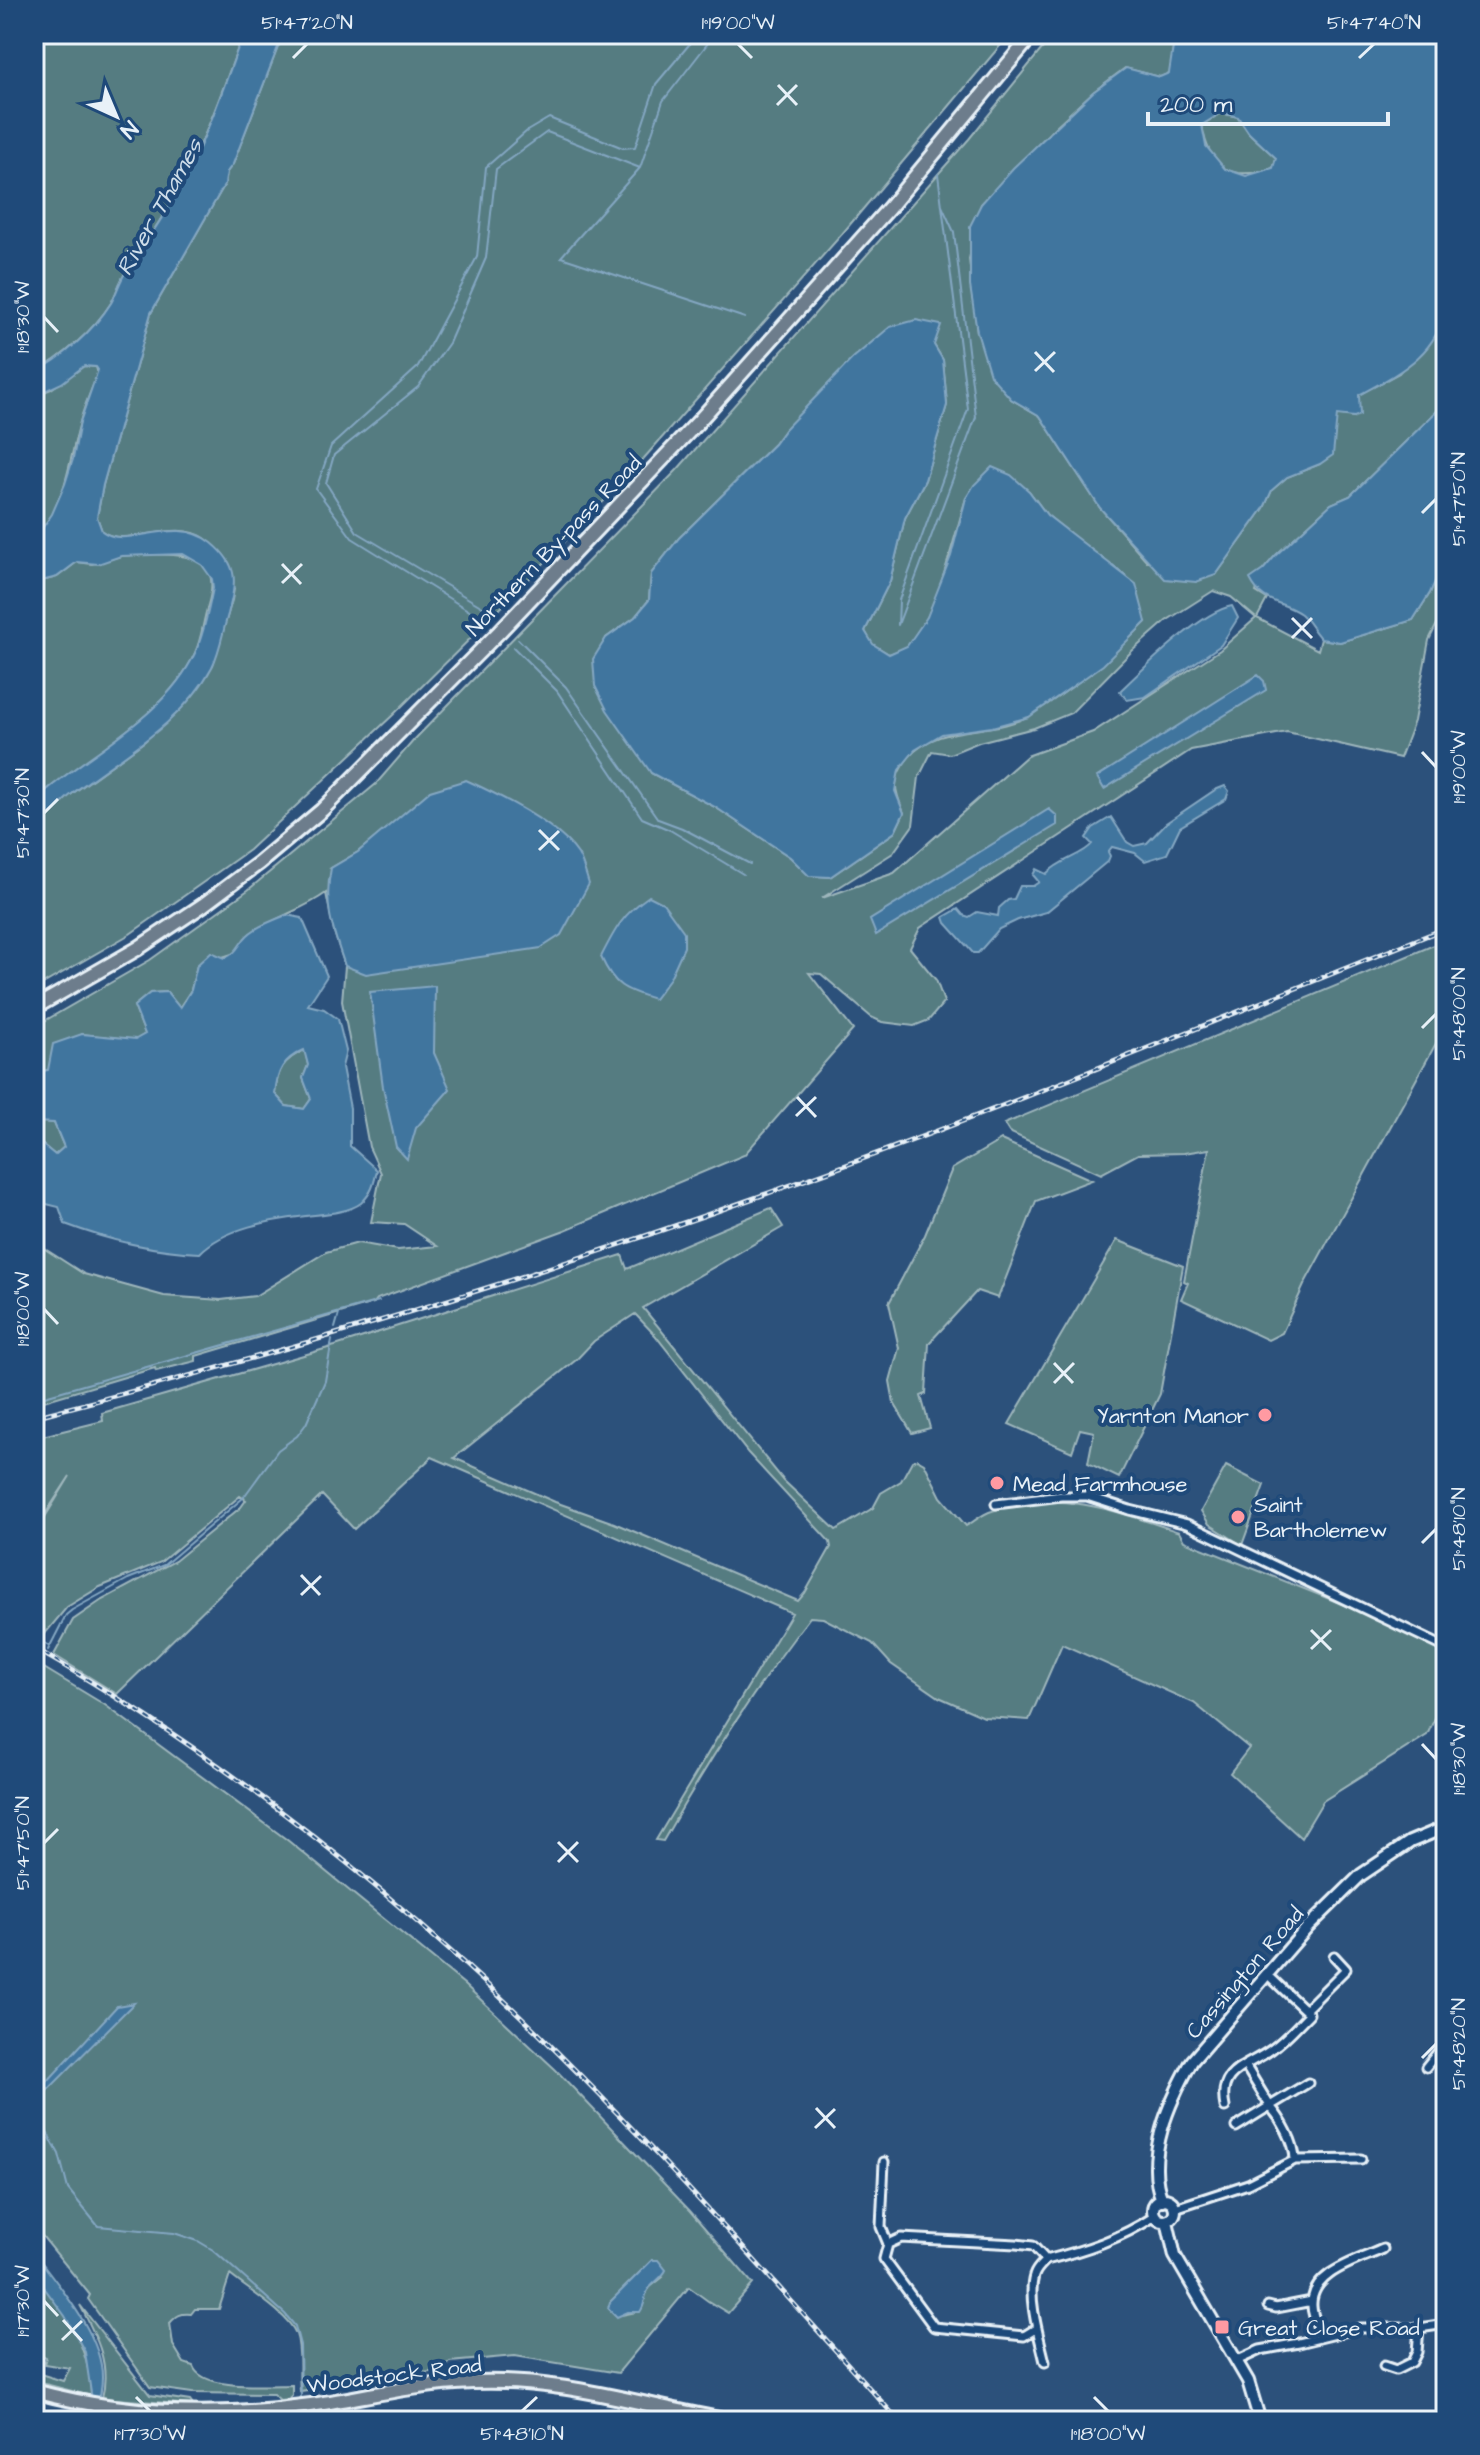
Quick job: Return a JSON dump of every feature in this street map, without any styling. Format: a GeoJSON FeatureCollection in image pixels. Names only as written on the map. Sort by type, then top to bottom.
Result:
{"type":"FeatureCollection","features":[{"type":"Feature","properties":{"kind":"highway","name":"Northern By-pass Road"},"geometry":{"type":"LineString","coordinates":[[34,1008],[137,949],[203,905],[322,810],[499,632],[697,423],[889,208],[1033,34]]}},
{"type":"Feature","properties":{"kind":"highway","name":"Woodstock Road"},"geometry":{"type":"LineString","coordinates":[[34,2391],[83,2403],[177,2417],[246,2412],[431,2386],[515,2381],[591,2390],[730,2421]]}},
{"type":"Feature","properties":{"kind":"street"},"geometry":{"type":"LineString","coordinates":[[996,1504],[1087,1496],[1187,1524],[1446,1648]]}},
{"type":"Feature","properties":{"kind":"street","name":"Cassington Road"},"geometry":{"type":"LineString","coordinates":[[1162,2200],[1156,2174],[1163,2125],[1192,2061],[1308,1927],[1371,1867],[1410,1842],[1446,1827]]}},
{"type":"Feature","properties":{"kind":"street"},"geometry":{"type":"LineString","coordinates":[[1305,2010],[1346,1969],[1334,1956]]}},
{"type":"Feature","properties":{"kind":"street"},"geometry":{"type":"LineString","coordinates":[[1225,2107],[1223,2095],[1226,2083],[1245,2065],[1275,2047],[1309,2014],[1267,1974]]}},
{"type":"Feature","properties":{"kind":"street"},"geometry":{"type":"LineString","coordinates":[[1439,2068],[1428,2065],[1446,2042]]}},
{"type":"Feature","properties":{"kind":"street"},"geometry":{"type":"LineString","coordinates":[[1245,2065],[1284,2129],[1295,2152],[1295,2160]]}},
{"type":"Feature","properties":{"kind":"street"},"geometry":{"type":"LineString","coordinates":[[1236,2127],[1308,2083]]}},
{"type":"Feature","properties":{"kind":"street"},"geometry":{"type":"LineString","coordinates":[[1175,2208],[1248,2184],[1295,2160],[1361,2159]]}},
{"type":"Feature","properties":{"kind":"street"},"geometry":{"type":"LineString","coordinates":[[884,2162],[881,2227],[888,2244],[884,2259],[934,2327],[1024,2336],[1037,2328]]}},
{"type":"Feature","properties":{"kind":"street"},"geometry":{"type":"LineString","coordinates":[[1155,2216],[1155,2205],[1162,2200],[1171,2202],[1175,2208],[1174,2216],[1167,2221]]}},
{"type":"Feature","properties":{"kind":"street"},"geometry":{"type":"LineString","coordinates":[[1155,2216],[1167,2221]]}},
{"type":"Feature","properties":{"kind":"street"},"geometry":{"type":"LineString","coordinates":[[1045,2362],[1037,2328],[1033,2283],[1037,2270],[1046,2260],[1085,2251],[1125,2235],[1155,2216]]}},
{"type":"Feature","properties":{"kind":"street"},"geometry":{"type":"LineString","coordinates":[[1167,2221],[1175,2256],[1248,2381],[1260,2421]]}},
{"type":"Feature","properties":{"kind":"street"},"geometry":{"type":"LineString","coordinates":[[888,2244],[901,2238],[1016,2244],[1033,2246],[1046,2260]]}},
{"type":"Feature","properties":{"kind":"street"},"geometry":{"type":"LineString","coordinates":[[1322,2337],[1312,2301],[1319,2285],[1334,2271],[1383,2249]]}},
{"type":"Feature","properties":{"kind":"street"},"geometry":{"type":"LineString","coordinates":[[1268,2306],[1276,2308],[1312,2301]]}},
{"type":"Feature","properties":{"kind":"street"},"geometry":{"type":"LineString","coordinates":[[1236,2361],[1260,2350],[1370,2327],[1419,2328],[1446,2324]]}},
{"type":"Feature","properties":{"kind":"street"},"geometry":{"type":"LineString","coordinates":[[1384,2366],[1396,2372],[1412,2362],[1416,2356],[1419,2328]]}},
{"type":"Feature","properties":{"kind":"green space"},"geometry":{"type":"Polygon","coordinates":[[[34,34],[243,34],[188,171],[125,274],[111,303],[77,342],[34,373],[34,34]]]}},
{"type":"Feature","properties":{"kind":"green space"},"geometry":{"type":"Polygon","coordinates":[[[283,34],[1010,34],[842,234],[630,474],[393,715],[249,850],[130,934],[34,989],[34,831],[69,796],[145,741],[188,700],[213,665],[232,600],[234,589],[218,555],[206,539],[180,531],[112,536],[102,531],[97,517],[151,313],[225,184],[227,172],[233,164],[283,34]]]}},
{"type":"Feature","properties":{"kind":"green space"},"geometry":{"type":"Polygon","coordinates":[[[1054,34],[1175,34],[1170,73],[1160,77],[1125,68],[1055,127],[981,204],[969,259],[977,332],[1011,399],[1040,416],[1100,508],[1147,561],[1216,575],[1264,508],[1272,490],[1287,477],[1320,464],[1337,414],[1354,417],[1358,395],[1399,373],[1444,319],[1446,305],[1446,415],[1438,410],[1350,496],[1331,504],[1276,555],[1263,570],[1256,592],[1267,599],[1257,618],[1318,650],[1321,639],[1340,642],[1413,620],[1430,593],[1446,557],[1446,606],[1429,640],[1414,721],[1400,758],[1287,732],[1191,750],[920,928],[910,948],[936,980],[944,1002],[929,1020],[914,1026],[882,1022],[871,1017],[821,974],[809,973],[853,1030],[744,1155],[565,1230],[377,1299],[374,1303],[196,1356],[196,1361],[156,1371],[155,1368],[34,1404],[34,1242],[84,1274],[164,1296],[221,1300],[255,1296],[326,1252],[358,1243],[398,1250],[437,1246],[404,1224],[371,1222],[381,1173],[369,1147],[342,1001],[345,966],[326,893],[265,925],[235,953],[197,965],[191,990],[179,1008],[167,992],[150,993],[134,1006],[145,1034],[136,1040],[82,1034],[48,1070],[34,1073],[34,1027],[150,960],[248,890],[376,784],[414,740],[677,470],[969,139],[1054,34]],[[934,345],[785,429],[774,444],[679,538],[651,574],[649,600],[635,617],[606,638],[651,773],[715,807],[790,857],[809,875],[830,877],[895,832],[904,813],[896,791],[899,772],[921,746],[936,738],[1001,726],[1032,714],[1092,671],[1146,622],[1106,563],[1047,515],[1029,491],[966,498],[935,599],[916,636],[906,647],[889,654],[872,644],[865,631],[890,581],[905,518],[925,480],[947,405],[943,360],[934,345]],[[1213,591],[1166,621],[1071,713],[950,754],[932,751],[919,777],[913,825],[893,853],[822,898],[894,873],[1027,756],[1093,732],[1220,650],[1256,618],[1231,597],[1213,591]],[[391,825],[358,852],[331,868],[497,898],[391,825]]]}},
{"type":"Feature","properties":{"kind":"green space"},"geometry":{"type":"Polygon","coordinates":[[[1221,113],[1238,117],[1249,133],[1276,158],[1273,168],[1258,172],[1234,172],[1217,162],[1205,140],[1202,125],[1221,113]]]}},
{"type":"Feature","properties":{"kind":"green space"},"geometry":{"type":"Polygon","coordinates":[[[84,366],[96,367],[98,374],[82,416],[59,500],[45,527],[34,540],[34,396],[51,389],[84,366]]]}},
{"type":"Feature","properties":{"kind":"green space"},"geometry":{"type":"Polygon","coordinates":[[[145,554],[196,560],[205,566],[210,575],[211,588],[195,653],[182,675],[145,715],[34,801],[34,583],[57,577],[77,562],[92,564],[121,556],[145,554]]]}},
{"type":"Feature","properties":{"kind":"green space"},"geometry":{"type":"Polygon","coordinates":[[[1446,940],[1446,1025],[1305,1283],[1282,1333],[1268,1340],[1181,1299],[1188,1283],[1184,1281],[1209,1149],[1138,1154],[1101,1174],[1009,1132],[1004,1124],[1446,940]]]}},
{"type":"Feature","properties":{"kind":"green space"},"geometry":{"type":"Polygon","coordinates":[[[305,1050],[308,1065],[303,1078],[311,1099],[304,1109],[286,1106],[275,1094],[277,1079],[286,1062],[305,1050]]]}},
{"type":"Feature","properties":{"kind":"green space"},"geometry":{"type":"Polygon","coordinates":[[[34,1122],[54,1123],[64,1147],[55,1155],[34,1141],[34,1122]]]}},
{"type":"Feature","properties":{"kind":"green space"},"geometry":{"type":"Polygon","coordinates":[[[1001,1140],[1092,1180],[1036,1201],[998,1298],[977,1291],[929,1343],[926,1394],[921,1396],[930,1428],[912,1433],[894,1403],[890,1381],[899,1348],[889,1303],[925,1235],[952,1169],[1001,1140]]]}},
{"type":"Feature","properties":{"kind":"green space"},"geometry":{"type":"Polygon","coordinates":[[[771,1208],[783,1227],[643,1308],[784,1481],[836,1530],[873,1508],[881,1493],[901,1481],[912,1461],[917,1459],[924,1463],[941,1497],[966,1526],[988,1512],[1016,1504],[1063,1502],[1110,1510],[1179,1532],[1184,1541],[1342,1604],[1446,1651],[1446,1695],[1427,1735],[1323,1801],[1301,1838],[1230,1773],[1249,1748],[1194,1703],[1062,1644],[1029,1720],[984,1717],[939,1697],[891,1664],[872,1643],[823,1618],[810,1617],[732,1726],[663,1841],[656,1840],[792,1613],[432,1457],[354,1529],[322,1495],[117,1694],[54,1655],[73,1620],[102,1600],[175,1561],[246,1500],[240,1496],[161,1562],[100,1587],[67,1607],[39,1641],[34,1638],[34,1535],[70,1476],[34,1531],[34,1438],[103,1421],[102,1413],[335,1346],[622,1255],[627,1269],[771,1208]],[[635,1314],[594,1341],[576,1360],[454,1458],[798,1601],[831,1547],[830,1542],[748,1453],[635,1314]]]}},
{"type":"Feature","properties":{"kind":"green space"},"geometry":{"type":"Polygon","coordinates":[[[1117,1240],[1183,1266],[1160,1394],[1119,1478],[1088,1463],[1094,1432],[1080,1429],[1072,1452],[1009,1424],[1117,1240]]]}},
{"type":"Feature","properties":{"kind":"green space"},"geometry":{"type":"Polygon","coordinates":[[[1226,1466],[1264,1485],[1242,1545],[1209,1524],[1201,1511],[1226,1466]]]}},
{"type":"Feature","properties":{"kind":"green space"},"geometry":{"type":"Polygon","coordinates":[[[34,1662],[105,1705],[286,1839],[464,1984],[556,2070],[690,2211],[753,2284],[728,2313],[689,2287],[618,2373],[515,2356],[450,2362],[443,2370],[300,2391],[299,2348],[292,2326],[230,2275],[219,2309],[195,2309],[191,2314],[179,2315],[170,2323],[173,2345],[184,2363],[193,2366],[209,2380],[253,2386],[292,2385],[292,2395],[280,2400],[273,2394],[192,2393],[150,2387],[88,2299],[90,2295],[34,2226],[34,1662]],[[652,2260],[610,2302],[622,2315],[636,2312],[649,2288],[663,2277],[652,2260]]]}},
{"type":"Feature","properties":{"kind":"green space"},"geometry":{"type":"Polygon","coordinates":[[[34,2274],[74,2330],[86,2360],[91,2396],[34,2381],[34,2372],[63,2381],[70,2368],[44,2364],[46,2357],[34,2352],[34,2274]]]}},
{"type":"Feature","properties":{"kind":"green space"},"geometry":{"type":"Polygon","coordinates":[[[80,2305],[150,2395],[190,2401],[193,2405],[102,2398],[103,2361],[80,2305]]]}},
{"type":"Feature","properties":{"kind":"water"},"geometry":{"type":"Polygon","coordinates":[[[243,34],[283,34],[233,164],[227,172],[225,184],[151,313],[97,517],[102,531],[112,536],[183,531],[212,543],[227,559],[234,576],[231,603],[212,667],[185,705],[150,737],[68,797],[34,831],[34,801],[144,716],[181,676],[201,638],[213,588],[212,579],[202,565],[183,554],[121,556],[98,564],[77,562],[57,577],[34,583],[34,540],[52,514],[65,484],[80,422],[98,370],[84,366],[62,383],[34,396],[34,373],[77,343],[111,303],[196,154],[243,34]]]}},
{"type":"Feature","properties":{"kind":"water"},"geometry":{"type":"Polygon","coordinates":[[[1175,34],[1446,34],[1446,305],[1442,322],[1426,350],[1402,370],[1359,395],[1360,415],[1337,415],[1333,455],[1320,464],[1287,477],[1272,490],[1264,508],[1216,575],[1196,582],[1165,579],[1100,508],[1040,416],[1011,399],[990,375],[977,332],[970,286],[970,226],[981,204],[1013,168],[1093,92],[1126,68],[1160,77],[1169,73],[1175,34]],[[1221,113],[1202,125],[1206,146],[1225,169],[1246,176],[1273,168],[1276,158],[1249,133],[1238,117],[1221,113]]]}},
{"type":"Feature","properties":{"kind":"water"},"geometry":{"type":"Polygon","coordinates":[[[916,320],[941,325],[934,345],[943,360],[947,405],[925,480],[905,518],[890,581],[865,631],[873,644],[889,654],[907,646],[927,617],[951,556],[966,498],[992,467],[1011,475],[1029,491],[1047,515],[1136,584],[1146,622],[1103,665],[1029,717],[992,727],[942,734],[915,750],[899,770],[895,791],[904,813],[895,832],[830,877],[809,876],[790,857],[715,807],[651,773],[607,710],[595,686],[593,659],[606,638],[635,617],[649,600],[651,574],[679,538],[774,444],[853,358],[890,327],[916,320]]]}},
{"type":"Feature","properties":{"kind":"water"},"geometry":{"type":"Polygon","coordinates":[[[1438,410],[1446,415],[1446,557],[1430,593],[1413,620],[1340,642],[1321,639],[1301,614],[1267,598],[1250,579],[1331,504],[1350,496],[1438,410]]]}},
{"type":"Feature","properties":{"kind":"water"},"geometry":{"type":"Polygon","coordinates":[[[1232,606],[1238,618],[1221,645],[1145,697],[1127,700],[1120,691],[1158,655],[1205,618],[1232,606]]]}},
{"type":"Feature","properties":{"kind":"water"},"geometry":{"type":"Polygon","coordinates":[[[1258,675],[1264,681],[1266,690],[1104,789],[1097,777],[1258,675]]]}},
{"type":"Feature","properties":{"kind":"water"},"geometry":{"type":"Polygon","coordinates":[[[466,780],[542,821],[578,854],[589,884],[561,935],[541,948],[366,974],[345,966],[329,906],[331,868],[358,852],[430,791],[466,780]]]}},
{"type":"Feature","properties":{"kind":"water"},"geometry":{"type":"Polygon","coordinates":[[[1225,786],[1229,791],[1226,799],[1180,827],[1167,854],[1145,861],[1135,853],[1112,847],[1108,852],[1108,861],[1046,912],[999,929],[978,953],[973,953],[946,923],[944,917],[958,909],[969,917],[977,912],[998,916],[999,908],[1014,899],[1020,886],[1033,886],[1039,882],[1033,875],[1036,869],[1046,874],[1088,848],[1092,844],[1086,838],[1093,828],[1111,817],[1127,842],[1134,846],[1147,843],[1166,823],[1225,786]]]}},
{"type":"Feature","properties":{"kind":"water"},"geometry":{"type":"Polygon","coordinates":[[[1049,809],[1057,816],[1057,825],[876,935],[870,920],[1049,809]]]}},
{"type":"Feature","properties":{"kind":"water"},"geometry":{"type":"Polygon","coordinates":[[[649,896],[663,903],[684,932],[684,947],[670,978],[654,999],[621,986],[601,957],[620,923],[649,896]]]}},
{"type":"Feature","properties":{"kind":"water"},"geometry":{"type":"Polygon","coordinates":[[[286,915],[302,918],[327,976],[308,1005],[324,1009],[338,1019],[346,1051],[342,1067],[350,1108],[350,1146],[377,1170],[365,1199],[342,1211],[278,1220],[235,1231],[200,1253],[131,1244],[98,1235],[65,1224],[59,1207],[34,1201],[34,1141],[55,1155],[64,1147],[54,1123],[34,1122],[34,1073],[48,1070],[53,1044],[82,1034],[136,1039],[145,1034],[134,1006],[150,993],[167,992],[180,1008],[191,990],[197,965],[211,952],[225,958],[253,931],[286,915]],[[304,1050],[291,1057],[282,1067],[275,1094],[286,1106],[304,1109],[311,1099],[303,1078],[308,1065],[304,1050]]]}},
{"type":"Feature","properties":{"kind":"water"},"geometry":{"type":"Polygon","coordinates":[[[435,986],[434,1053],[450,1089],[416,1128],[407,1159],[396,1147],[383,1087],[370,992],[435,986]]]}},
{"type":"Feature","properties":{"kind":"water"},"geometry":{"type":"Polygon","coordinates":[[[134,2003],[43,2095],[45,2084],[117,2006],[134,2003]]]}},
{"type":"Feature","properties":{"kind":"water"},"geometry":{"type":"Polygon","coordinates":[[[34,2252],[66,2295],[95,2345],[102,2378],[95,2421],[88,2421],[91,2393],[85,2352],[65,2316],[34,2274],[34,2252]]]}},
{"type":"Feature","properties":{"kind":"water"},"geometry":{"type":"Polygon","coordinates":[[[652,2260],[658,2260],[666,2270],[649,2289],[640,2312],[628,2312],[617,2317],[608,2308],[610,2302],[652,2260]]]}},
{"type":"Feature","properties":{"kind":"waterway"},"geometry":{"type":"LineString","coordinates":[[484,620],[352,538],[316,489],[331,446],[418,367],[477,257],[486,167],[527,131],[549,118],[623,148],[635,147],[656,84],[698,34]]}},
{"type":"Feature","properties":{"kind":"waterway"},"geometry":{"type":"LineString","coordinates":[[491,612],[357,532],[326,483],[334,455],[418,387],[449,343],[486,258],[496,169],[547,132],[640,168],[663,101],[715,34]]}},
{"type":"Feature","properties":{"kind":"waterway"},"geometry":{"type":"LineString","coordinates":[[639,169],[561,257],[745,318]]}},
{"type":"Feature","properties":{"kind":"waterway"},"geometry":{"type":"LineString","coordinates":[[938,174],[942,206],[968,409],[899,600],[898,625],[976,417],[954,232],[942,206]]}},
{"type":"Feature","properties":{"kind":"waterway"},"geometry":{"type":"LineString","coordinates":[[518,639],[566,687],[658,819],[682,828],[750,864]]}},
{"type":"Feature","properties":{"kind":"waterway"},"geometry":{"type":"LineString","coordinates":[[513,647],[557,691],[642,818],[670,830],[743,874]]}},
{"type":"Feature","properties":{"kind":"waterway"},"geometry":{"type":"LineString","coordinates":[[34,1399],[379,1301]]}},
{"type":"Feature","properties":{"kind":"waterway"},"geometry":{"type":"LineString","coordinates":[[335,1328],[339,1314]]}},
{"type":"Feature","properties":{"kind":"waterway"},"geometry":{"type":"LineString","coordinates":[[48,1650],[66,1615],[72,1610],[128,1579],[164,1565],[243,1498],[278,1450],[297,1436],[306,1424],[325,1381],[332,1340]]}},
{"type":"Feature","properties":{"kind":"waterway"},"geometry":{"type":"LineString","coordinates":[[34,1638],[49,1646]]}},
{"type":"Feature","properties":{"kind":"waterway"},"geometry":{"type":"LineString","coordinates":[[34,1671],[43,1659]]}},
{"type":"Feature","properties":{"kind":"waterway"},"geometry":{"type":"LineString","coordinates":[[34,2109],[59,2154],[68,2189],[98,2226],[174,2233],[198,2241],[213,2250],[285,2314],[295,2326],[300,2345],[301,2397]]}},
{"type":"Feature","properties":{"kind":"waterway"},"geometry":{"type":"LineString","coordinates":[[300,2421],[302,2416]]}},
{"type":"Feature","properties":{"kind":"railway"},"geometry":{"type":"LineString","coordinates":[[34,1417],[224,1366],[414,1310],[695,1219],[954,1125],[1446,928]]}},
{"type":"Feature","properties":{"kind":"railway"},"geometry":{"type":"LineString","coordinates":[[34,1648],[170,1732],[235,1778],[300,1826],[424,1928],[541,2036],[633,2130],[899,2421]]}},
{"type":"Feature","properties":{"kind":"place","name":"Yarnton Manor"},"geometry":{"type":"Point","coordinates":[1265,1415]}},
{"type":"Feature","properties":{"kind":"place","name":"Mead Farmhouse"},"geometry":{"type":"Point","coordinates":[997,1483]}},
{"type":"Feature","properties":{"kind":"place","name":"Saint Bartholemew"},"geometry":{"type":"Point","coordinates":[1238,1517]}},
{"type":"Feature","properties":{"kind":"place","name":"Great Close Road"},"geometry":{"type":"Point","coordinates":[1222,2327]}},
{"type":"Feature","properties":{"kind":"water label","name":"River Thames"},"geometry":{"type":"Point","coordinates":[159,207]}}]}
